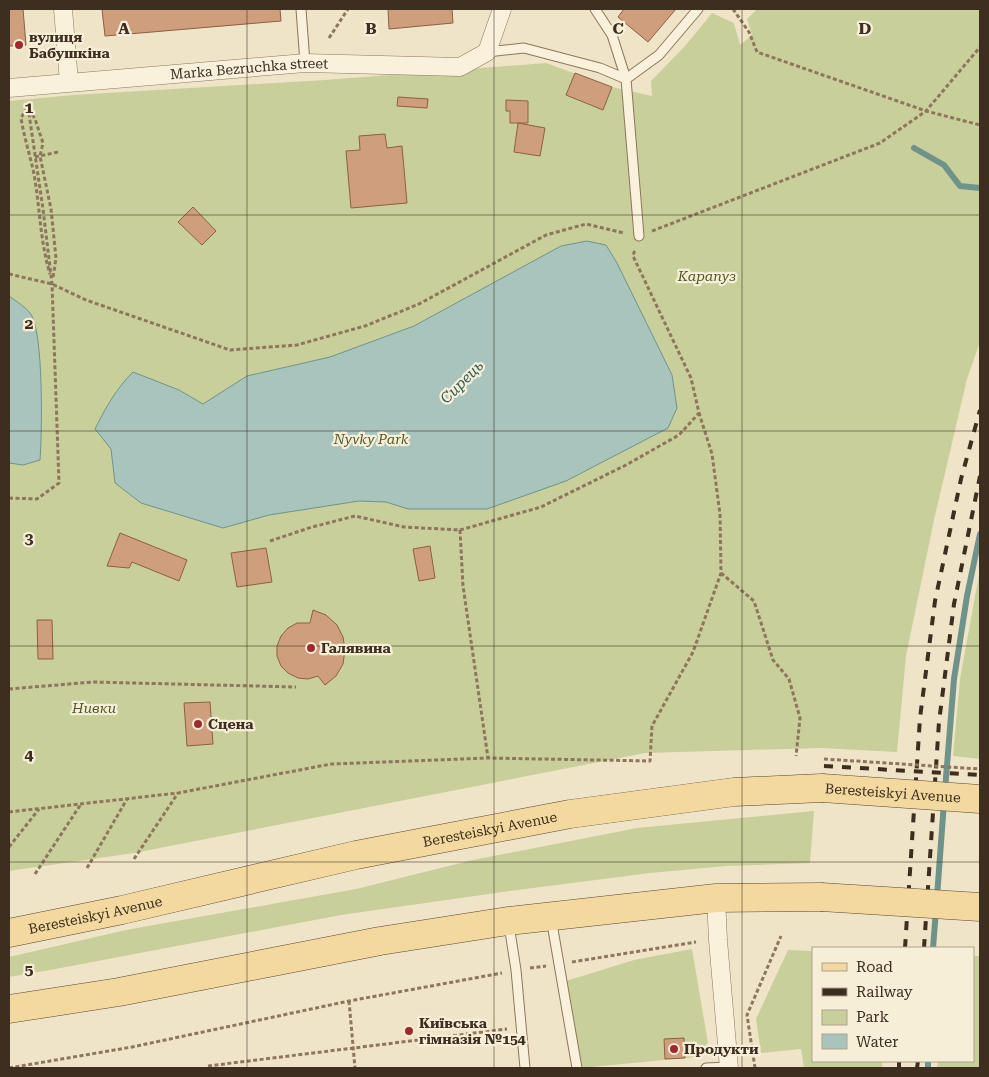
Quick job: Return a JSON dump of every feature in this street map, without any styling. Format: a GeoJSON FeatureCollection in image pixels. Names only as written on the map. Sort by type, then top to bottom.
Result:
{"type":"FeatureCollection","features":[{"type":"Feature","properties":{"kind":"main road","name":"Beresteiskyi Avenue"},"geometry":{"type":"LineString","coordinates":[[9,932],[122,910],[356,856],[570,814],[734,792],[822,788],[980,799]]}},
{"type":"Feature","properties":{"kind":"main road"},"geometry":{"type":"LineString","coordinates":[[9,1009],[119,992],[380,941],[508,921],[716,898],[821,897],[980,907]]}},
{"type":"Feature","properties":{"kind":"street"},"geometry":{"type":"LineString","coordinates":[[63,9],[69,82]]}},
{"type":"Feature","properties":{"kind":"street"},"geometry":{"type":"LineString","coordinates":[[487,52],[502,9]]}},
{"type":"Feature","properties":{"kind":"street","name":"Marka Bezruchka street"},"geometry":{"type":"LineString","coordinates":[[17,87],[305,63],[460,66],[487,52]]}},
{"type":"Feature","properties":{"kind":"street"},"geometry":{"type":"LineString","coordinates":[[716,898],[729,1067]]}},
{"type":"Feature","properties":{"kind":"lane"},"geometry":{"type":"LineString","coordinates":[[301,9],[305,63]]}},
{"type":"Feature","properties":{"kind":"lane"},"geometry":{"type":"LineString","coordinates":[[595,9],[612,35],[626,79],[639,236]]}},
{"type":"Feature","properties":{"kind":"lane"},"geometry":{"type":"LineString","coordinates":[[626,79],[659,55],[698,9]]}},
{"type":"Feature","properties":{"kind":"lane"},"geometry":{"type":"LineString","coordinates":[[487,52],[524,48],[600,68],[626,79]]}},
{"type":"Feature","properties":{"kind":"lane"},"geometry":{"type":"LineString","coordinates":[[550,916],[577,1068]]}},
{"type":"Feature","properties":{"kind":"lane"},"geometry":{"type":"LineString","coordinates":[[508,921],[516,970],[525,1068]]}},
{"type":"Feature","properties":{"kind":"lane"},"geometry":{"type":"LineString","coordinates":[[706,1068],[729,1067]]}},
{"type":"Feature","properties":{"kind":"path"},"geometry":{"type":"LineString","coordinates":[[329,38],[348,9]]}},
{"type":"Feature","properties":{"kind":"path"},"geometry":{"type":"LineString","coordinates":[[733,9],[748,32],[757,52],[926,111],[980,125]]}},
{"type":"Feature","properties":{"kind":"path"},"geometry":{"type":"LineString","coordinates":[[9,274],[52,284],[86,300],[230,350],[297,345],[365,326],[419,304],[546,235],[586,224],[639,236],[688,219],[880,143],[926,111],[980,47]]}},
{"type":"Feature","properties":{"kind":"path"},"geometry":{"type":"LineString","coordinates":[[17,87],[35,119],[44,143],[40,156],[51,209],[56,258],[52,284]]}},
{"type":"Feature","properties":{"kind":"path"},"geometry":{"type":"LineString","coordinates":[[28,107],[21,118],[34,174],[45,259],[52,284]]}},
{"type":"Feature","properties":{"kind":"path"},"geometry":{"type":"LineString","coordinates":[[9,498],[37,499],[59,483],[52,284],[44,209],[28,107]]}},
{"type":"Feature","properties":{"kind":"path"},"geometry":{"type":"LineString","coordinates":[[35,157],[58,152]]}},
{"type":"Feature","properties":{"kind":"path"},"geometry":{"type":"LineString","coordinates":[[9,812],[178,793],[331,764],[488,758],[650,761],[652,726],[693,652],[721,573],[720,514],[712,454],[699,413],[691,378],[633,256],[639,236]]}},
{"type":"Feature","properties":{"kind":"path"},"geometry":{"type":"LineString","coordinates":[[270,541],[312,526],[355,516],[404,527],[460,530],[541,507],[626,465],[679,435],[699,413]]}},
{"type":"Feature","properties":{"kind":"path"},"geometry":{"type":"LineString","coordinates":[[460,530],[463,586],[488,758]]}},
{"type":"Feature","properties":{"kind":"path"},"geometry":{"type":"LineString","coordinates":[[721,573],[754,601],[773,660],[788,679],[800,718],[796,756]]}},
{"type":"Feature","properties":{"kind":"path"},"geometry":{"type":"LineString","coordinates":[[9,689],[93,682],[296,687]]}},
{"type":"Feature","properties":{"kind":"path"},"geometry":{"type":"LineString","coordinates":[[824,759],[980,769]]}},
{"type":"Feature","properties":{"kind":"path"},"geometry":{"type":"LineString","coordinates":[[134,859],[178,793]]}},
{"type":"Feature","properties":{"kind":"path"},"geometry":{"type":"LineString","coordinates":[[87,868],[127,799]]}},
{"type":"Feature","properties":{"kind":"path"},"geometry":{"type":"LineString","coordinates":[[35,874],[82,804]]}},
{"type":"Feature","properties":{"kind":"path"},"geometry":{"type":"LineString","coordinates":[[9,847],[39,809]]}},
{"type":"Feature","properties":{"kind":"path"},"geometry":{"type":"LineString","coordinates":[[755,1068],[747,1015],[781,936]]}},
{"type":"Feature","properties":{"kind":"path"},"geometry":{"type":"LineString","coordinates":[[9,1068],[132,1047],[349,1001],[516,970],[696,942]]}},
{"type":"Feature","properties":{"kind":"path"},"geometry":{"type":"LineString","coordinates":[[349,1001],[356,1068]]}},
{"type":"Feature","properties":{"kind":"path"},"geometry":{"type":"LineString","coordinates":[[208,1066],[522,1028]]}},
{"type":"Feature","properties":{"kind":"green space","name":"Nyvky Park"},"geometry":{"type":"Polygon","coordinates":[[[757,9],[980,9],[980,342],[967,379],[934,520],[906,656],[897,752],[820,748],[645,753],[134,853],[9,871],[9,101],[546,63],[612,87],[652,96],[651,81],[685,46],[712,13],[734,23],[740,45],[752,35],[747,19],[757,9]]]}},
{"type":"Feature","properties":{"kind":"green space"},"geometry":{"type":"Polygon","coordinates":[[[980,569],[980,759],[953,756],[960,679],[980,569]]]}},
{"type":"Feature","properties":{"kind":"green space"},"geometry":{"type":"Polygon","coordinates":[[[814,811],[810,863],[726,866],[650,873],[341,915],[9,977],[9,957],[126,930],[356,889],[473,860],[637,828],[814,811]]]}},
{"type":"Feature","properties":{"kind":"green space"},"geometry":{"type":"Polygon","coordinates":[[[692,949],[708,1043],[696,1057],[581,1068],[566,981],[634,960],[692,949]]]}},
{"type":"Feature","properties":{"kind":"green space"},"geometry":{"type":"Polygon","coordinates":[[[788,950],[812,951],[812,1062],[882,1062],[882,1068],[804,1068],[801,1049],[761,1053],[756,1019],[788,950]]]}},
{"type":"Feature","properties":{"kind":"green space"},"geometry":{"type":"Polygon","coordinates":[[[974,956],[980,956],[980,1068],[937,1068],[938,1062],[974,1062],[974,956]]]}},
{"type":"Feature","properties":{"kind":"water","name":"Сирець"},"geometry":{"type":"Polygon","coordinates":[[[587,241],[606,245],[617,263],[672,375],[677,408],[668,428],[566,481],[487,509],[408,509],[386,502],[359,501],[269,515],[223,528],[141,503],[115,483],[111,449],[95,429],[121,385],[133,372],[179,390],[203,404],[247,376],[330,357],[414,326],[561,246],[587,241]]]}},
{"type":"Feature","properties":{"kind":"water"},"geometry":{"type":"Polygon","coordinates":[[[9,296],[30,313],[35,323],[40,360],[40,460],[23,465],[9,463],[9,296]]]}},
{"type":"Feature","properties":{"kind":"building"},"geometry":{"type":"Polygon","coordinates":[[[9,9],[23,9],[26,45],[9,46],[9,9]]]}},
{"type":"Feature","properties":{"kind":"building"},"geometry":{"type":"Polygon","coordinates":[[[102,9],[280,9],[281,21],[105,36],[102,9]]]}},
{"type":"Feature","properties":{"kind":"building"},"geometry":{"type":"Polygon","coordinates":[[[388,9],[452,9],[453,23],[389,29],[388,9]]]}},
{"type":"Feature","properties":{"kind":"building"},"geometry":{"type":"Polygon","coordinates":[[[624,9],[676,9],[648,42],[618,17],[624,9]]]}},
{"type":"Feature","properties":{"kind":"building"},"geometry":{"type":"Polygon","coordinates":[[[575,73],[612,87],[603,110],[566,95],[575,73]]]}},
{"type":"Feature","properties":{"kind":"building"},"geometry":{"type":"Polygon","coordinates":[[[398,97],[428,99],[427,108],[397,106],[398,97]]]}},
{"type":"Feature","properties":{"kind":"building"},"geometry":{"type":"Polygon","coordinates":[[[506,100],[528,101],[528,123],[510,123],[510,111],[506,111],[506,100]]]}},
{"type":"Feature","properties":{"kind":"building"},"geometry":{"type":"Polygon","coordinates":[[[518,123],[545,128],[540,156],[514,152],[518,123]]]}},
{"type":"Feature","properties":{"kind":"building"},"geometry":{"type":"Polygon","coordinates":[[[385,134],[387,148],[402,146],[407,203],[351,208],[346,151],[360,150],[359,136],[385,134]]]}},
{"type":"Feature","properties":{"kind":"building"},"geometry":{"type":"Polygon","coordinates":[[[193,207],[216,231],[202,245],[178,222],[193,207]]]}},
{"type":"Feature","properties":{"kind":"building"},"geometry":{"type":"Polygon","coordinates":[[[120,533],[187,560],[179,581],[132,562],[129,568],[107,566],[120,533]]]}},
{"type":"Feature","properties":{"kind":"building"},"geometry":{"type":"Polygon","coordinates":[[[430,546],[435,578],[419,581],[413,549],[430,546]]]}},
{"type":"Feature","properties":{"kind":"building"},"geometry":{"type":"Polygon","coordinates":[[[266,548],[272,582],[237,587],[231,553],[266,548]]]}},
{"type":"Feature","properties":{"kind":"building","name":"Галявина"},"geometry":{"type":"Polygon","coordinates":[[[313,610],[326,615],[337,625],[343,637],[345,650],[343,664],[336,676],[325,685],[318,676],[308,679],[298,678],[288,673],[281,666],[277,656],[277,646],[281,636],[288,628],[297,623],[310,623],[313,610]]]}},
{"type":"Feature","properties":{"kind":"building"},"geometry":{"type":"Polygon","coordinates":[[[37,620],[52,620],[53,659],[38,659],[37,620]]]}},
{"type":"Feature","properties":{"kind":"building","name":"Сцена"},"geometry":{"type":"Polygon","coordinates":[[[210,702],[213,744],[187,746],[184,703],[210,702]]]}},
{"type":"Feature","properties":{"kind":"building"},"geometry":{"type":"Polygon","coordinates":[[[684,1038],[685,1058],[665,1059],[664,1039],[684,1038]]]}},
{"type":"Feature","properties":{"kind":"waterway"},"geometry":{"type":"LineString","coordinates":[[914,148],[944,165],[960,186],[980,188]]}},
{"type":"Feature","properties":{"kind":"waterway"},"geometry":{"type":"LineString","coordinates":[[945,790],[954,679],[967,596],[980,534]]}},
{"type":"Feature","properties":{"kind":"waterway"},"geometry":{"type":"LineString","coordinates":[[937,897],[944,802]]}},
{"type":"Feature","properties":{"kind":"waterway"},"geometry":{"type":"LineString","coordinates":[[933,947],[936,910]]}},
{"type":"Feature","properties":{"kind":"waterway"},"geometry":{"type":"LineString","coordinates":[[928,1062],[928,1068]]}},
{"type":"Feature","properties":{"kind":"railway"},"geometry":{"type":"LineString","coordinates":[[905,947],[920,718],[935,601],[961,479],[980,410]]}},
{"type":"Feature","properties":{"kind":"railway"},"geometry":{"type":"LineString","coordinates":[[924,947],[939,722],[954,604],[980,476]]}},
{"type":"Feature","properties":{"kind":"railway"},"geometry":{"type":"LineString","coordinates":[[824,766],[980,775]]}},
{"type":"Feature","properties":{"kind":"railway"},"geometry":{"type":"LineString","coordinates":[[823,782],[980,792]]}},
{"type":"Feature","properties":{"kind":"railway"},"geometry":{"type":"LineString","coordinates":[[899,1062],[899,1068]]}},
{"type":"Feature","properties":{"kind":"railway"},"geometry":{"type":"LineString","coordinates":[[917,1068],[918,1062]]}},
{"type":"Feature","properties":{"kind":"place","name":"вулиця Бабушкіна"},"geometry":{"type":"Point","coordinates":[19,45]}},
{"type":"Feature","properties":{"kind":"place","name":"Галявина"},"geometry":{"type":"Point","coordinates":[311,648]}},
{"type":"Feature","properties":{"kind":"place","name":"Сцена"},"geometry":{"type":"Point","coordinates":[198,724]}},
{"type":"Feature","properties":{"kind":"place","name":"Київська гімназія №154"},"geometry":{"type":"Point","coordinates":[409,1031]}},
{"type":"Feature","properties":{"kind":"place","name":"Продукти"},"geometry":{"type":"Point","coordinates":[674,1049]}},
{"type":"Feature","properties":{"kind":"park label","name":"Карапуз"},"geometry":{"type":"Point","coordinates":[707,276]}},
{"type":"Feature","properties":{"kind":"park label","name":"Нивки"},"geometry":{"type":"Point","coordinates":[94,708]}}]}
